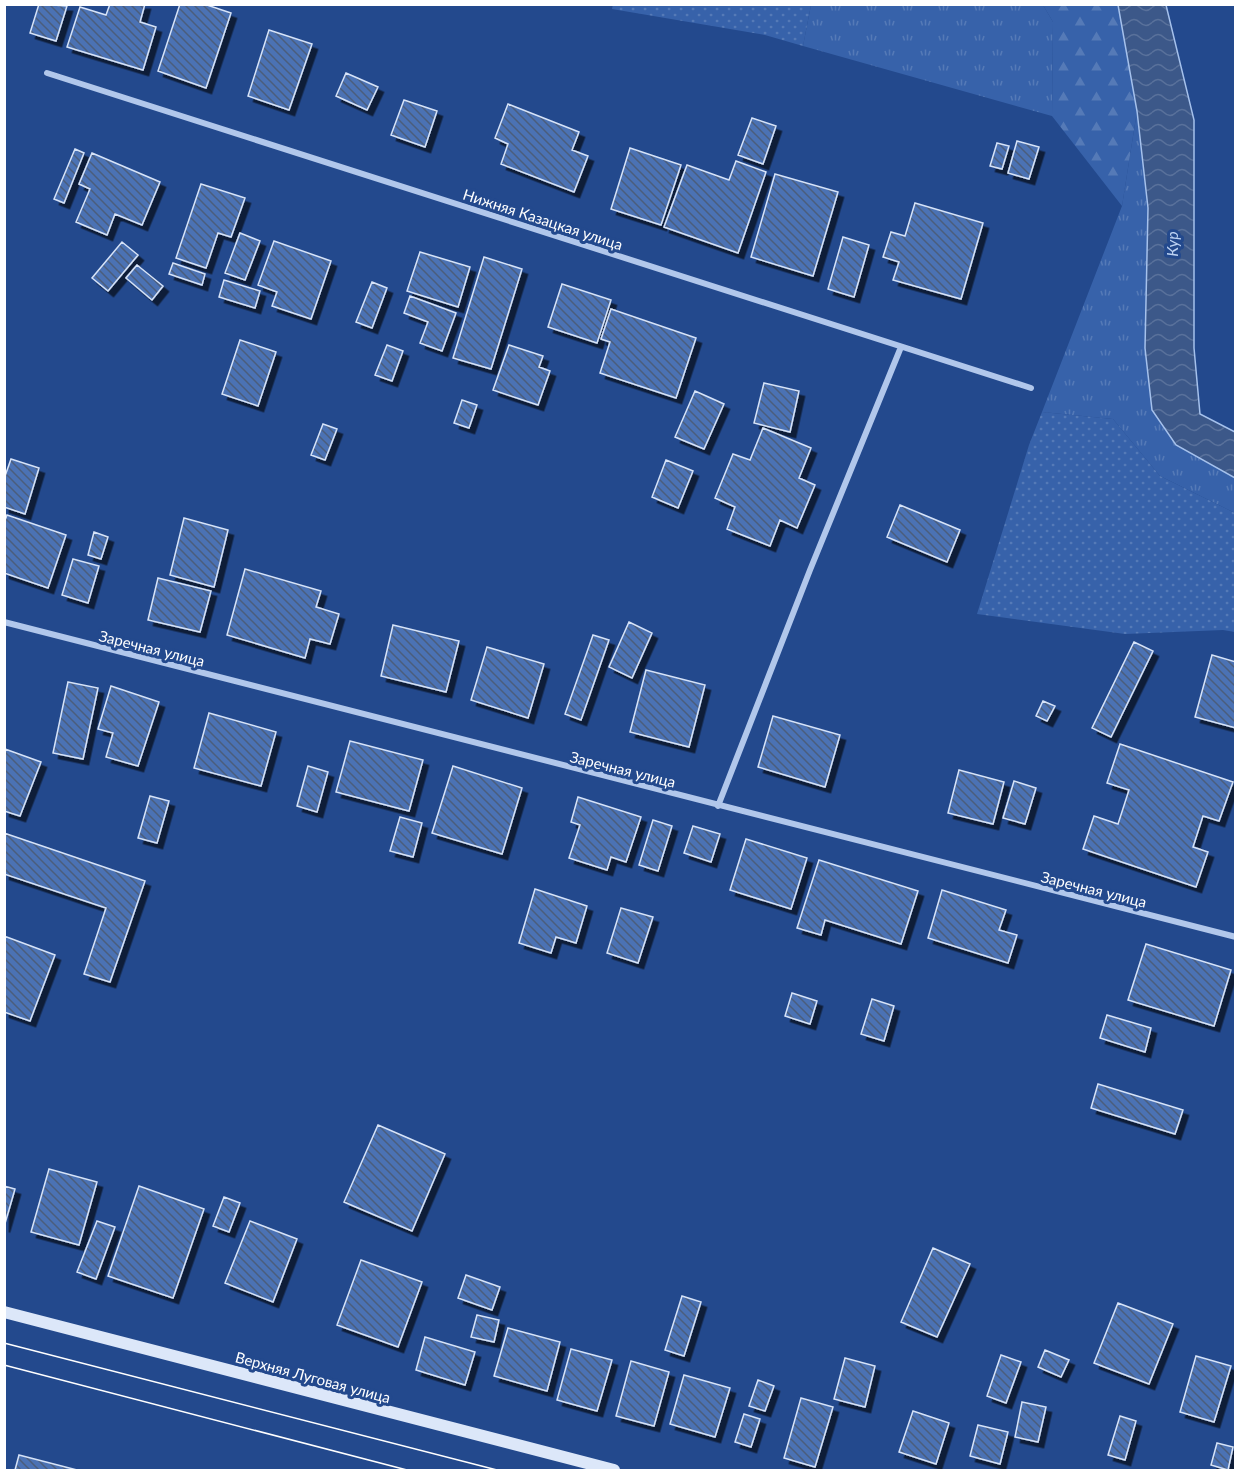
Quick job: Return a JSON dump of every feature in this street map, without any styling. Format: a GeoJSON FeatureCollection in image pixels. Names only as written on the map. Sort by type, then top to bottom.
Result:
{"type":"FeatureCollection","features":[{"type":"Feature","properties":{"kind":"main road","name":"Верхняя Луговая улица"},"geometry":{"type":"LineString","coordinates":[[4,1312],[614,1470]]}},
{"type":"Feature","properties":{"kind":"street","name":"Нижняя Казацкая улица"},"geometry":{"type":"LineString","coordinates":[[47,73],[1031,388]]}},
{"type":"Feature","properties":{"kind":"street"},"geometry":{"type":"LineString","coordinates":[[718,806],[810,570],[901,347]]}},
{"type":"Feature","properties":{"kind":"street","name":"Заречная улица"},"geometry":{"type":"LineString","coordinates":[[4,622],[1236,937]]}},
{"type":"Feature","properties":{"kind":"green space"},"geometry":{"type":"Polygon","coordinates":[[[613,4],[811,5],[803,46],[765,35],[612,9],[613,4]]]}},
{"type":"Feature","properties":{"kind":"green space"},"geometry":{"type":"Polygon","coordinates":[[[811,5],[1043,5],[1053,22],[1052,116],[803,46],[811,5]]]}},
{"type":"Feature","properties":{"kind":"green space"},"geometry":{"type":"Polygon","coordinates":[[[1043,5],[1118,5],[1137,111],[1122,206],[1052,116],[1053,22],[1043,5]]]}},
{"type":"Feature","properties":{"kind":"green space"},"geometry":{"type":"Polygon","coordinates":[[[1137,111],[1148,208],[1145,348],[1152,410],[1176,445],[1235,478],[1235,513],[1160,476],[1113,419],[1042,412],[1122,206],[1137,111]]]}},
{"type":"Feature","properties":{"kind":"green space"},"geometry":{"type":"Polygon","coordinates":[[[1042,412],[1113,419],[1160,476],[1235,513],[1235,632],[1223,630],[1125,634],[977,614],[1029,445],[1042,412]]]}},
{"type":"Feature","properties":{"kind":"water","name":"Кур"},"geometry":{"type":"Polygon","coordinates":[[[1118,5],[1166,5],[1194,120],[1194,348],[1200,414],[1235,432],[1235,478],[1176,445],[1152,410],[1145,348],[1148,208],[1137,111],[1118,5]]]}},
{"type":"Feature","properties":{"kind":"building"},"geometry":{"type":"Polygon","coordinates":[[[39,4],[67,6],[56,41],[30,33],[39,4]]]}},
{"type":"Feature","properties":{"kind":"building"},"geometry":{"type":"Polygon","coordinates":[[[110,4],[145,4],[140,22],[156,27],[143,70],[67,47],[80,7],[106,15],[110,4]]]}},
{"type":"Feature","properties":{"kind":"building"},"geometry":{"type":"Polygon","coordinates":[[[180,4],[204,4],[231,13],[206,88],[158,71],[180,4]]]}},
{"type":"Feature","properties":{"kind":"building"},"geometry":{"type":"Polygon","coordinates":[[[269,30],[312,44],[289,110],[248,96],[269,30]]]}},
{"type":"Feature","properties":{"kind":"building"},"geometry":{"type":"Polygon","coordinates":[[[346,73],[378,87],[367,110],[336,96],[346,73]]]}},
{"type":"Feature","properties":{"kind":"building"},"geometry":{"type":"Polygon","coordinates":[[[404,100],[437,111],[425,147],[391,135],[404,100]]]}},
{"type":"Feature","properties":{"kind":"building"},"geometry":{"type":"Polygon","coordinates":[[[508,104],[579,132],[572,150],[588,156],[574,192],[501,164],[508,144],[495,138],[508,104]]]}},
{"type":"Feature","properties":{"kind":"building"},"geometry":{"type":"Polygon","coordinates":[[[752,118],[776,126],[763,164],[738,155],[752,118]]]}},
{"type":"Feature","properties":{"kind":"building"},"geometry":{"type":"Polygon","coordinates":[[[1017,141],[1039,147],[1029,179],[1008,173],[1017,141]]]}},
{"type":"Feature","properties":{"kind":"building"},"geometry":{"type":"Polygon","coordinates":[[[997,143],[1009,146],[1002,169],[990,166],[997,143]]]}},
{"type":"Feature","properties":{"kind":"building"},"geometry":{"type":"Polygon","coordinates":[[[630,148],[681,165],[661,225],[611,209],[630,148]]]}},
{"type":"Feature","properties":{"kind":"building"},"geometry":{"type":"Polygon","coordinates":[[[75,149],[84,153],[64,203],[54,199],[75,149]]]}},
{"type":"Feature","properties":{"kind":"building"},"geometry":{"type":"Polygon","coordinates":[[[92,153],[160,182],[142,225],[115,214],[107,235],[76,222],[90,189],[79,184],[92,153]]]}},
{"type":"Feature","properties":{"kind":"building"},"geometry":{"type":"Polygon","coordinates":[[[736,161],[766,172],[738,253],[664,227],[687,165],[729,180],[736,161]]]}},
{"type":"Feature","properties":{"kind":"building"},"geometry":{"type":"Polygon","coordinates":[[[775,174],[838,192],[813,276],[751,257],[775,174]]]}},
{"type":"Feature","properties":{"kind":"building"},"geometry":{"type":"Polygon","coordinates":[[[201,184],[245,198],[231,237],[218,233],[206,268],[176,258],[201,184]]]}},
{"type":"Feature","properties":{"kind":"building"},"geometry":{"type":"Polygon","coordinates":[[[915,203],[983,223],[961,299],[893,280],[899,262],[883,257],[891,232],[905,236],[915,203]]]}},
{"type":"Feature","properties":{"kind":"building"},"geometry":{"type":"Polygon","coordinates":[[[240,233],[260,241],[245,280],[225,273],[240,233]]]}},
{"type":"Feature","properties":{"kind":"building"},"geometry":{"type":"Polygon","coordinates":[[[843,237],[869,245],[854,297],[828,289],[843,237]]]}},
{"type":"Feature","properties":{"kind":"building"},"geometry":{"type":"Polygon","coordinates":[[[274,241],[331,261],[311,319],[272,306],[277,292],[258,285],[274,241]]]}},
{"type":"Feature","properties":{"kind":"building"},"geometry":{"type":"Polygon","coordinates":[[[122,242],[138,255],[108,291],[92,278],[122,242]]]}},
{"type":"Feature","properties":{"kind":"building"},"geometry":{"type":"Polygon","coordinates":[[[420,252],[470,267],[458,307],[407,291],[420,252]]]}},
{"type":"Feature","properties":{"kind":"building"},"geometry":{"type":"Polygon","coordinates":[[[484,257],[522,269],[491,369],[453,358],[484,257]]]}},
{"type":"Feature","properties":{"kind":"building"},"geometry":{"type":"Polygon","coordinates":[[[173,263],[205,274],[202,285],[169,274],[173,263]]]}},
{"type":"Feature","properties":{"kind":"building"},"geometry":{"type":"Polygon","coordinates":[[[137,265],[163,286],[152,300],[126,278],[137,265]]]}},
{"type":"Feature","properties":{"kind":"building"},"geometry":{"type":"Polygon","coordinates":[[[224,280],[260,291],[255,308],[219,297],[224,280]]]}},
{"type":"Feature","properties":{"kind":"building"},"geometry":{"type":"Polygon","coordinates":[[[372,282],[387,288],[372,328],[356,322],[372,282]]]}},
{"type":"Feature","properties":{"kind":"building"},"geometry":{"type":"Polygon","coordinates":[[[562,284],[611,300],[597,343],[548,327],[562,284]]]}},
{"type":"Feature","properties":{"kind":"building"},"geometry":{"type":"Polygon","coordinates":[[[410,296],[456,313],[442,351],[420,343],[428,322],[404,313],[410,296]]]}},
{"type":"Feature","properties":{"kind":"building"},"geometry":{"type":"Polygon","coordinates":[[[611,309],[696,338],[676,398],[600,373],[610,342],[601,339],[611,309]]]}},
{"type":"Feature","properties":{"kind":"building"},"geometry":{"type":"Polygon","coordinates":[[[240,340],[276,352],[258,406],[222,394],[240,340]]]}},
{"type":"Feature","properties":{"kind":"building"},"geometry":{"type":"Polygon","coordinates":[[[387,345],[403,351],[392,381],[375,375],[387,345]]]}},
{"type":"Feature","properties":{"kind":"building"},"geometry":{"type":"Polygon","coordinates":[[[509,345],[543,356],[539,367],[550,371],[538,405],[493,390],[509,345]]]}},
{"type":"Feature","properties":{"kind":"building"},"geometry":{"type":"Polygon","coordinates":[[[764,383],[799,391],[790,432],[754,423],[764,383]]]}},
{"type":"Feature","properties":{"kind":"building"},"geometry":{"type":"Polygon","coordinates":[[[695,391],[724,404],[704,449],[675,437],[695,391]]]}},
{"type":"Feature","properties":{"kind":"building"},"geometry":{"type":"Polygon","coordinates":[[[462,400],[477,405],[469,428],[454,423],[462,400]]]}},
{"type":"Feature","properties":{"kind":"building"},"geometry":{"type":"Polygon","coordinates":[[[323,424],[337,429],[325,460],[311,455],[323,424]]]}},
{"type":"Feature","properties":{"kind":"building"},"geometry":{"type":"Polygon","coordinates":[[[763,428],[811,448],[799,478],[815,485],[797,528],[780,520],[770,546],[727,529],[735,507],[715,498],[733,454],[750,460],[763,428]]]}},
{"type":"Feature","properties":{"kind":"building"},"geometry":{"type":"Polygon","coordinates":[[[11,459],[39,468],[25,514],[4,507],[4,479],[11,459]]]}},
{"type":"Feature","properties":{"kind":"building"},"geometry":{"type":"Polygon","coordinates":[[[666,460],[693,471],[678,508],[652,497],[666,460]]]}},
{"type":"Feature","properties":{"kind":"building"},"geometry":{"type":"Polygon","coordinates":[[[900,505],[960,530],[947,562],[887,537],[900,505]]]}},
{"type":"Feature","properties":{"kind":"building"},"geometry":{"type":"Polygon","coordinates":[[[7,515],[66,535],[48,588],[4,573],[4,523],[7,515]]]}},
{"type":"Feature","properties":{"kind":"building"},"geometry":{"type":"Polygon","coordinates":[[[184,518],[228,530],[214,587],[170,575],[184,518]]]}},
{"type":"Feature","properties":{"kind":"building"},"geometry":{"type":"Polygon","coordinates":[[[94,532],[108,537],[101,559],[88,555],[94,532]]]}},
{"type":"Feature","properties":{"kind":"building"},"geometry":{"type":"Polygon","coordinates":[[[73,559],[99,566],[88,603],[62,595],[73,559]]]}},
{"type":"Feature","properties":{"kind":"building"},"geometry":{"type":"Polygon","coordinates":[[[245,569],[321,591],[316,607],[339,614],[330,644],[310,639],[305,658],[227,635],[245,569]]]}},
{"type":"Feature","properties":{"kind":"building"},"geometry":{"type":"Polygon","coordinates":[[[158,578],[211,591],[200,632],[148,620],[158,578]]]}},
{"type":"Feature","properties":{"kind":"building"},"geometry":{"type":"Polygon","coordinates":[[[629,622],[652,633],[632,678],[609,667],[629,622]]]}},
{"type":"Feature","properties":{"kind":"building"},"geometry":{"type":"Polygon","coordinates":[[[393,625],[459,641],[446,692],[381,676],[393,625]]]}},
{"type":"Feature","properties":{"kind":"building"},"geometry":{"type":"Polygon","coordinates":[[[593,635],[609,640],[581,720],[565,714],[593,635]]]}},
{"type":"Feature","properties":{"kind":"building"},"geometry":{"type":"Polygon","coordinates":[[[1134,642],[1153,651],[1111,737],[1092,728],[1134,642]]]}},
{"type":"Feature","properties":{"kind":"building"},"geometry":{"type":"Polygon","coordinates":[[[487,647],[544,664],[528,718],[471,700],[487,647]]]}},
{"type":"Feature","properties":{"kind":"building"},"geometry":{"type":"Polygon","coordinates":[[[1212,655],[1236,662],[1236,728],[1195,717],[1212,655]]]}},
{"type":"Feature","properties":{"kind":"building"},"geometry":{"type":"Polygon","coordinates":[[[646,670],[705,685],[689,747],[630,732],[646,670]]]}},
{"type":"Feature","properties":{"kind":"building"},"geometry":{"type":"Polygon","coordinates":[[[68,682],[98,688],[83,759],[53,753],[68,682]]]}},
{"type":"Feature","properties":{"kind":"building"},"geometry":{"type":"Polygon","coordinates":[[[111,686],[159,702],[138,766],[106,757],[113,733],[98,729],[111,686]]]}},
{"type":"Feature","properties":{"kind":"building"},"geometry":{"type":"Polygon","coordinates":[[[1043,701],[1055,706],[1047,721],[1036,716],[1043,701]]]}},
{"type":"Feature","properties":{"kind":"building"},"geometry":{"type":"Polygon","coordinates":[[[209,713],[276,732],[261,786],[194,768],[209,713]]]}},
{"type":"Feature","properties":{"kind":"building"},"geometry":{"type":"Polygon","coordinates":[[[773,716],[840,735],[825,787],[758,767],[773,716]]]}},
{"type":"Feature","properties":{"kind":"building"},"geometry":{"type":"Polygon","coordinates":[[[350,741],[423,760],[409,811],[336,792],[350,741]]]}},
{"type":"Feature","properties":{"kind":"building"},"geometry":{"type":"Polygon","coordinates":[[[1120,744],[1233,782],[1219,821],[1203,816],[1193,847],[1208,852],[1196,887],[1083,849],[1094,816],[1118,824],[1129,790],[1107,783],[1120,744]]]}},
{"type":"Feature","properties":{"kind":"building"},"geometry":{"type":"Polygon","coordinates":[[[5,749],[41,762],[20,816],[4,811],[5,749]]]}},
{"type":"Feature","properties":{"kind":"building"},"geometry":{"type":"Polygon","coordinates":[[[308,766],[328,772],[317,812],[297,806],[308,766]]]}},
{"type":"Feature","properties":{"kind":"building"},"geometry":{"type":"Polygon","coordinates":[[[453,766],[522,788],[502,854],[432,833],[453,766]]]}},
{"type":"Feature","properties":{"kind":"building"},"geometry":{"type":"Polygon","coordinates":[[[959,770],[1004,782],[993,824],[948,813],[959,770]]]}},
{"type":"Feature","properties":{"kind":"building"},"geometry":{"type":"Polygon","coordinates":[[[1014,781],[1036,788],[1025,824],[1003,818],[1014,781]]]}},
{"type":"Feature","properties":{"kind":"building"},"geometry":{"type":"Polygon","coordinates":[[[150,796],[169,801],[157,843],[138,838],[150,796]]]}},
{"type":"Feature","properties":{"kind":"building"},"geometry":{"type":"Polygon","coordinates":[[[578,797],[641,817],[626,862],[611,857],[607,870],[569,858],[580,825],[571,822],[578,797]]]}},
{"type":"Feature","properties":{"kind":"building"},"geometry":{"type":"Polygon","coordinates":[[[400,817],[422,823],[413,857],[390,851],[400,817]]]}},
{"type":"Feature","properties":{"kind":"building"},"geometry":{"type":"Polygon","coordinates":[[[653,820],[672,826],[658,871],[639,865],[653,820]]]}},
{"type":"Feature","properties":{"kind":"building"},"geometry":{"type":"Polygon","coordinates":[[[693,826],[720,834],[711,862],[684,853],[693,826]]]}},
{"type":"Feature","properties":{"kind":"building"},"geometry":{"type":"Polygon","coordinates":[[[4,833],[145,881],[110,982],[84,974],[106,908],[4,874],[4,833]]]}},
{"type":"Feature","properties":{"kind":"building"},"geometry":{"type":"Polygon","coordinates":[[[746,839],[807,858],[791,909],[730,890],[746,839]]]}},
{"type":"Feature","properties":{"kind":"building"},"geometry":{"type":"Polygon","coordinates":[[[819,860],[918,891],[901,944],[825,920],[821,935],[797,928],[819,860]]]}},
{"type":"Feature","properties":{"kind":"building"},"geometry":{"type":"Polygon","coordinates":[[[535,889],[587,906],[576,943],[556,937],[551,953],[519,943],[535,889]]]}},
{"type":"Feature","properties":{"kind":"building"},"geometry":{"type":"Polygon","coordinates":[[[942,890],[1006,910],[999,930],[1017,935],[1008,963],[928,938],[942,890]]]}},
{"type":"Feature","properties":{"kind":"building"},"geometry":{"type":"Polygon","coordinates":[[[621,908],[653,917],[638,963],[607,953],[621,908]]]}},
{"type":"Feature","properties":{"kind":"building"},"geometry":{"type":"Polygon","coordinates":[[[4,936],[55,955],[30,1021],[4,1012],[4,936]]]}},
{"type":"Feature","properties":{"kind":"building"},"geometry":{"type":"Polygon","coordinates":[[[1146,944],[1231,970],[1214,1026],[1128,1000],[1146,944]]]}},
{"type":"Feature","properties":{"kind":"building"},"geometry":{"type":"Polygon","coordinates":[[[792,993],[817,1001],[810,1024],[785,1016],[792,993]]]}},
{"type":"Feature","properties":{"kind":"building"},"geometry":{"type":"Polygon","coordinates":[[[872,999],[894,1006],[884,1041],[861,1034],[872,999]]]}},
{"type":"Feature","properties":{"kind":"building"},"geometry":{"type":"Polygon","coordinates":[[[1107,1015],[1151,1028],[1145,1052],[1100,1038],[1107,1015]]]}},
{"type":"Feature","properties":{"kind":"building"},"geometry":{"type":"Polygon","coordinates":[[[1098,1084],[1183,1110],[1175,1134],[1091,1108],[1098,1084]]]}},
{"type":"Feature","properties":{"kind":"building"},"geometry":{"type":"Polygon","coordinates":[[[378,1125],[445,1154],[412,1231],[344,1202],[378,1125]]]}},
{"type":"Feature","properties":{"kind":"building"},"geometry":{"type":"Polygon","coordinates":[[[49,1169],[97,1182],[79,1245],[31,1232],[49,1169]]]}},
{"type":"Feature","properties":{"kind":"building"},"geometry":{"type":"Polygon","coordinates":[[[4,1186],[15,1189],[4,1227],[4,1186]]]}},
{"type":"Feature","properties":{"kind":"building"},"geometry":{"type":"Polygon","coordinates":[[[139,1186],[204,1209],[173,1298],[108,1276],[139,1186]]]}},
{"type":"Feature","properties":{"kind":"building"},"geometry":{"type":"Polygon","coordinates":[[[224,1197],[240,1203],[229,1232],[213,1226],[224,1197]]]}},
{"type":"Feature","properties":{"kind":"building"},"geometry":{"type":"Polygon","coordinates":[[[97,1221],[115,1227],[96,1279],[77,1272],[97,1221]]]}},
{"type":"Feature","properties":{"kind":"building"},"geometry":{"type":"Polygon","coordinates":[[[250,1221],[297,1239],[273,1302],[225,1283],[250,1221]]]}},
{"type":"Feature","properties":{"kind":"building"},"geometry":{"type":"Polygon","coordinates":[[[933,1248],[970,1264],[937,1337],[901,1322],[933,1248]]]}},
{"type":"Feature","properties":{"kind":"building"},"geometry":{"type":"Polygon","coordinates":[[[361,1260],[422,1282],[398,1347],[337,1325],[361,1260]]]}},
{"type":"Feature","properties":{"kind":"building"},"geometry":{"type":"Polygon","coordinates":[[[466,1275],[500,1287],[492,1310],[458,1298],[466,1275]]]}},
{"type":"Feature","properties":{"kind":"building"},"geometry":{"type":"Polygon","coordinates":[[[682,1296],[701,1302],[684,1356],[665,1350],[682,1296]]]}},
{"type":"Feature","properties":{"kind":"building"},"geometry":{"type":"Polygon","coordinates":[[[1118,1303],[1173,1324],[1149,1384],[1094,1363],[1118,1303]]]}},
{"type":"Feature","properties":{"kind":"building"},"geometry":{"type":"Polygon","coordinates":[[[477,1315],[499,1320],[494,1342],[471,1337],[477,1315]]]}},
{"type":"Feature","properties":{"kind":"building"},"geometry":{"type":"Polygon","coordinates":[[[508,1328],[560,1342],[547,1391],[494,1376],[508,1328]]]}},
{"type":"Feature","properties":{"kind":"building"},"geometry":{"type":"Polygon","coordinates":[[[425,1337],[475,1352],[465,1385],[416,1370],[425,1337]]]}},
{"type":"Feature","properties":{"kind":"building"},"geometry":{"type":"Polygon","coordinates":[[[571,1349],[612,1360],[597,1411],[557,1400],[571,1349]]]}},
{"type":"Feature","properties":{"kind":"building"},"geometry":{"type":"Polygon","coordinates":[[[1045,1350],[1069,1360],[1061,1377],[1038,1367],[1045,1350]]]}},
{"type":"Feature","properties":{"kind":"building"},"geometry":{"type":"Polygon","coordinates":[[[1001,1355],[1021,1362],[1006,1403],[987,1396],[1001,1355]]]}},
{"type":"Feature","properties":{"kind":"building"},"geometry":{"type":"Polygon","coordinates":[[[1196,1356],[1231,1366],[1214,1422],[1180,1412],[1196,1356]]]}},
{"type":"Feature","properties":{"kind":"building"},"geometry":{"type":"Polygon","coordinates":[[[845,1358],[875,1366],[865,1407],[834,1399],[845,1358]]]}},
{"type":"Feature","properties":{"kind":"building"},"geometry":{"type":"Polygon","coordinates":[[[631,1361],[669,1372],[654,1426],[616,1416],[631,1361]]]}},
{"type":"Feature","properties":{"kind":"building"},"geometry":{"type":"Polygon","coordinates":[[[684,1375],[730,1388],[715,1437],[670,1424],[684,1375]]]}},
{"type":"Feature","properties":{"kind":"building"},"geometry":{"type":"Polygon","coordinates":[[[758,1380],[774,1386],[765,1411],[749,1406],[758,1380]]]}},
{"type":"Feature","properties":{"kind":"building"},"geometry":{"type":"Polygon","coordinates":[[[801,1398],[833,1407],[815,1467],[784,1458],[801,1398]]]}},
{"type":"Feature","properties":{"kind":"building"},"geometry":{"type":"Polygon","coordinates":[[[1022,1402],[1046,1407],[1038,1442],[1015,1437],[1022,1402]]]}},
{"type":"Feature","properties":{"kind":"building"},"geometry":{"type":"Polygon","coordinates":[[[913,1411],[949,1423],[936,1464],[899,1452],[913,1411]]]}},
{"type":"Feature","properties":{"kind":"building"},"geometry":{"type":"Polygon","coordinates":[[[744,1414],[760,1419],[751,1447],[735,1442],[744,1414]]]}},
{"type":"Feature","properties":{"kind":"building"},"geometry":{"type":"Polygon","coordinates":[[[1120,1416],[1136,1421],[1125,1460],[1108,1455],[1120,1416]]]}},
{"type":"Feature","properties":{"kind":"building"},"geometry":{"type":"Polygon","coordinates":[[[978,1425],[1008,1432],[1000,1464],[970,1456],[978,1425]]]}},
{"type":"Feature","properties":{"kind":"building"},"geometry":{"type":"Polygon","coordinates":[[[1217,1443],[1233,1447],[1228,1470],[1211,1465],[1217,1443]]]}},
{"type":"Feature","properties":{"kind":"building"},"geometry":{"type":"Polygon","coordinates":[[[19,1455],[77,1470],[15,1470],[19,1455]]]}},
{"type":"Feature","properties":{"kind":"tram line"},"geometry":{"type":"LineString","coordinates":[[4,1343],[497,1470]]}},
{"type":"Feature","properties":{"kind":"tram line"},"geometry":{"type":"LineString","coordinates":[[4,1365],[407,1470]]}}]}
